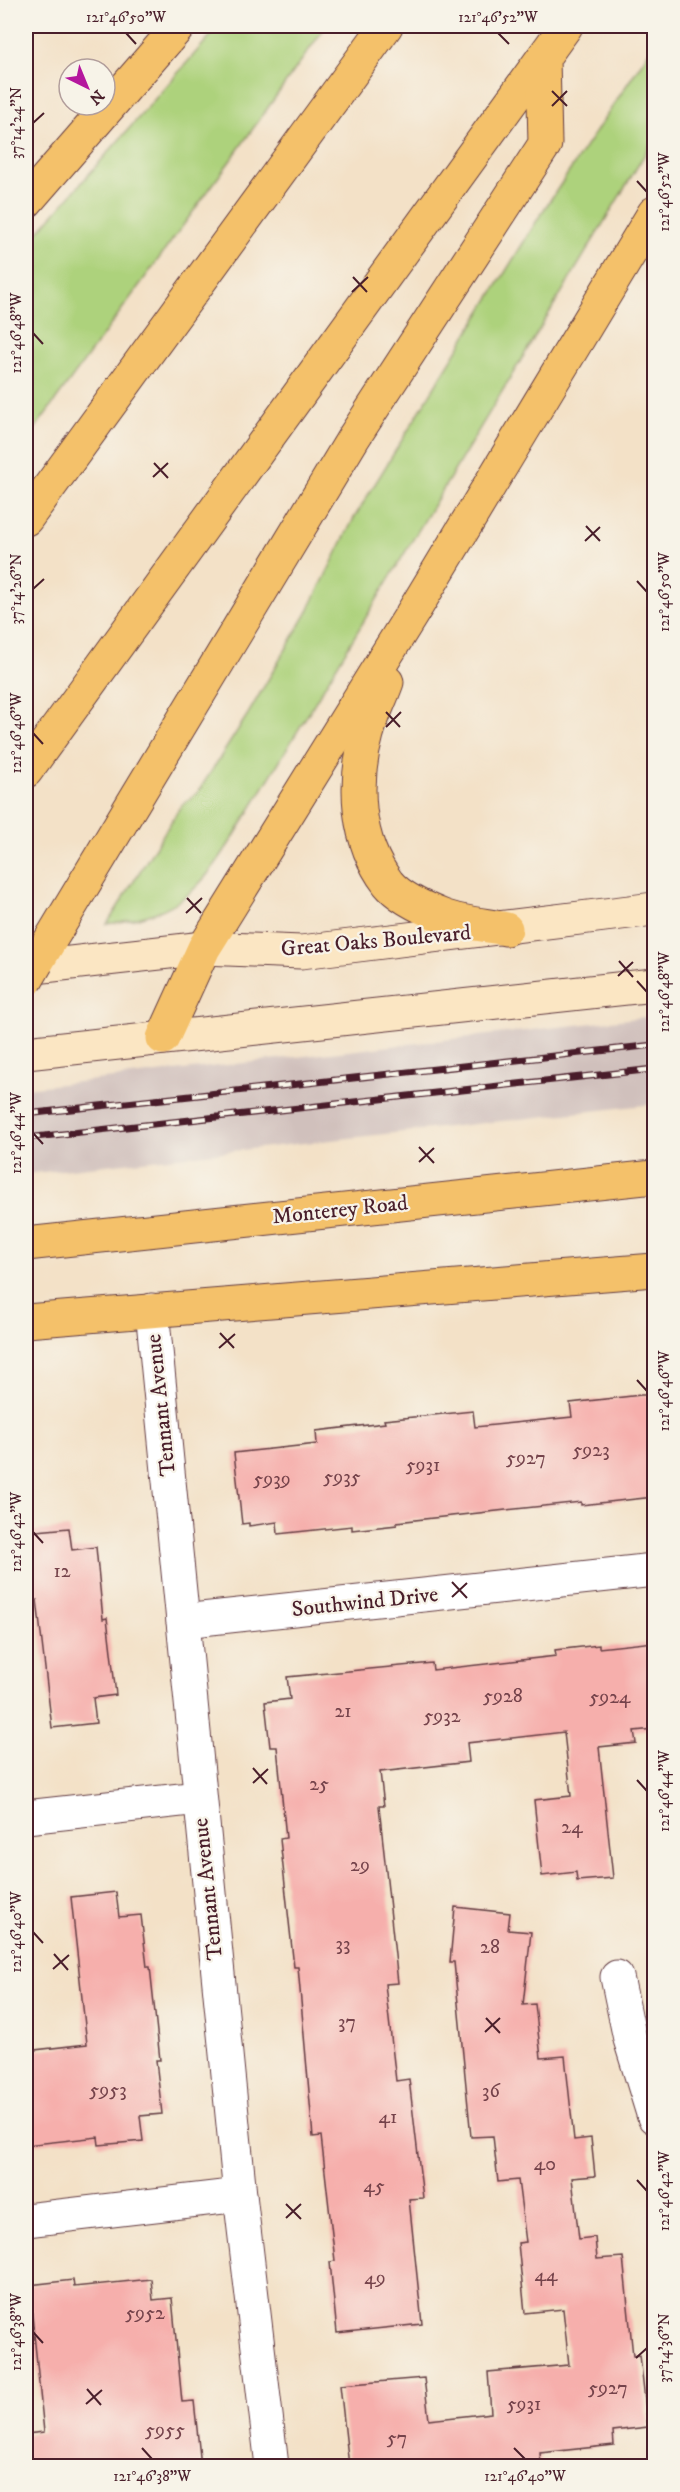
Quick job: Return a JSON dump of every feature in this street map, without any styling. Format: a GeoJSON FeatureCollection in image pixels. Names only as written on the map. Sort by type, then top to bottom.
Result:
{"type":"FeatureCollection","features":[{"type":"Feature","properties":{"kind":"main road"},"geometry":{"type":"LineString","coordinates":[[26,202],[179,26]]}},
{"type":"Feature","properties":{"kind":"main road"},"geometry":{"type":"LineString","coordinates":[[26,519],[386,26]]}},
{"type":"Feature","properties":{"kind":"main road"},"geometry":{"type":"LineString","coordinates":[[26,771],[566,26]]}},
{"type":"Feature","properties":{"kind":"main road"},"geometry":{"type":"LineString","coordinates":[[26,981],[354,437],[545,144],[543,57]]}},
{"type":"Feature","properties":{"kind":"main road"},"geometry":{"type":"LineString","coordinates":[[163,1038],[204,948],[418,604],[654,213]]}},
{"type":"Feature","properties":{"kind":"main road"},"geometry":{"type":"LineString","coordinates":[[418,604],[367,734],[359,784],[361,831],[389,884],[416,904],[445,917],[506,929]]}},
{"type":"Feature","properties":{"kind":"main road","name":"Great Oaks Boulevard"},"geometry":{"type":"LineString","coordinates":[[26,968],[204,948],[301,952],[506,929],[654,909]]}},
{"type":"Feature","properties":{"kind":"main road"},"geometry":{"type":"LineString","coordinates":[[26,1053],[654,986]]}},
{"type":"Feature","properties":{"kind":"main road","name":"Monterey Road"},"geometry":{"type":"LineString","coordinates":[[26,1244],[654,1177]]}},
{"type":"Feature","properties":{"kind":"main road"},"geometry":{"type":"LineString","coordinates":[[26,1321],[654,1270]]}},
{"type":"Feature","properties":{"kind":"street","name":"Tennant Avenue"},"geometry":{"type":"LineString","coordinates":[[152,1310],[240,2195],[272,2466]]}},
{"type":"Feature","properties":{"kind":"street","name":"Southwind Drive"},"geometry":{"type":"LineString","coordinates":[[183,1621],[654,1570]]}},
{"type":"Feature","properties":{"kind":"street"},"geometry":{"type":"LineString","coordinates":[[26,1817],[199,1798]]}},
{"type":"Feature","properties":{"kind":"street"},"geometry":{"type":"LineString","coordinates":[[617,1977],[630,2039],[654,2117]]}},
{"type":"Feature","properties":{"kind":"street"},"geometry":{"type":"LineString","coordinates":[[26,2220],[240,2195]]}},
{"type":"Feature","properties":{"kind":"shaded area"},"geometry":{"type":"Polygon","coordinates":[[[654,1016],[654,1104],[26,1174],[26,1088],[654,1016]]]}},
{"type":"Feature","properties":{"kind":"green space"},"geometry":{"type":"Polygon","coordinates":[[[219,26],[326,26],[26,441],[26,246],[219,26]]]}},
{"type":"Feature","properties":{"kind":"green space"},"geometry":{"type":"Polygon","coordinates":[[[654,44],[654,139],[241,825],[214,866],[188,894],[155,913],[107,924],[181,806],[198,792],[248,714],[306,615],[354,518],[541,214],[654,44]]]}},
{"type":"Feature","properties":{"kind":"building"},"geometry":{"type":"Polygon","coordinates":[[[654,1395],[654,1497],[497,1511],[397,1522],[397,1525],[352,1530],[352,1526],[278,1534],[277,1522],[249,1526],[249,1523],[242,1524],[234,1453],[317,1444],[316,1431],[385,1423],[384,1420],[473,1411],[475,1427],[572,1417],[570,1403],[654,1395]]]}},
{"type":"Feature","properties":{"kind":"building"},"geometry":{"type":"Polygon","coordinates":[[[69,1528],[72,1550],[96,1547],[103,1619],[107,1618],[116,1695],[93,1698],[96,1723],[52,1728],[37,1600],[26,1601],[26,1532],[69,1528]]]}},
{"type":"Feature","properties":{"kind":"building"},"geometry":{"type":"Polygon","coordinates":[[[654,1642],[654,1729],[634,1731],[636,1743],[599,1747],[613,1878],[577,1881],[576,1872],[542,1876],[534,1800],[571,1796],[564,1732],[467,1743],[469,1762],[380,1772],[384,1806],[379,1806],[398,1983],[385,1984],[396,2081],[409,2079],[423,2198],[409,2199],[422,2324],[337,2333],[330,2262],[335,2261],[321,2136],[313,2137],[298,1967],[294,1967],[280,1839],[286,1838],[277,1747],[270,1747],[265,1702],[290,1699],[287,1677],[432,1663],[433,1670],[556,1656],[555,1650],[654,1642]]]}},
{"type":"Feature","properties":{"kind":"building"},"geometry":{"type":"Polygon","coordinates":[[[116,1892],[119,1917],[141,1915],[147,1967],[150,1967],[160,2060],[156,2060],[162,2114],[140,2116],[143,2141],[99,2145],[98,2137],[26,2145],[26,2051],[87,2044],[71,1897],[116,1892]]]}},
{"type":"Feature","properties":{"kind":"building"},"geometry":{"type":"Polygon","coordinates":[[[455,1907],[510,1913],[508,1930],[531,1932],[523,2005],[535,2004],[541,2058],[565,2056],[574,2140],[591,2138],[595,2176],[572,2178],[579,2239],[595,2237],[597,2259],[623,2257],[633,2356],[640,2355],[648,2427],[613,2431],[614,2445],[540,2453],[541,2466],[349,2466],[340,2385],[424,2378],[429,2420],[491,2413],[488,2372],[569,2365],[563,2309],[525,2313],[518,2243],[526,2242],[518,2180],[498,2182],[493,2136],[471,2137],[454,1962],[450,1962],[455,1907]]]}},
{"type":"Feature","properties":{"kind":"building"},"geometry":{"type":"Polygon","coordinates":[[[151,2279],[153,2300],[172,2298],[182,2402],[194,2401],[201,2466],[26,2466],[26,2434],[44,2432],[29,2285],[73,2280],[74,2287],[151,2279]]]}},
{"type":"Feature","properties":{"kind":"railway"},"geometry":{"type":"LineString","coordinates":[[26,1114],[654,1045]]}},
{"type":"Feature","properties":{"kind":"railway"},"geometry":{"type":"LineString","coordinates":[[26,1138],[654,1069]]}}]}
